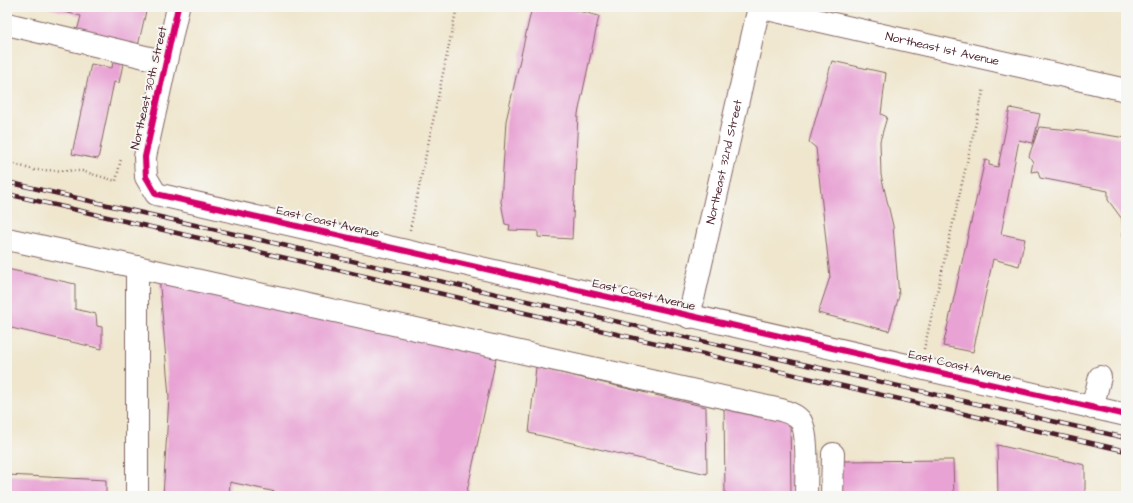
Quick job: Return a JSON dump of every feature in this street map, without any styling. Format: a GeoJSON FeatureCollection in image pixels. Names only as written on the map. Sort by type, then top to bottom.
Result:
{"type":"FeatureCollection","features":[{"type":"Feature","properties":{"kind":"street","name":"Northeast 30th Street"},"geometry":{"type":"LineString","coordinates":[[156,194],[146,178],[145,157],[178,7]]}},
{"type":"Feature","properties":{"kind":"street","name":"Northeast 1st Avenue"},"geometry":{"type":"LineString","coordinates":[[759,7],[1126,90]]}},
{"type":"Feature","properties":{"kind":"street","name":"Northeast 32nd Street"},"geometry":{"type":"LineString","coordinates":[[689,317],[759,7]]}},
{"type":"Feature","properties":{"kind":"street"},"geometry":{"type":"LineString","coordinates":[[7,24],[166,62]]}},
{"type":"Feature","properties":{"kind":"street","name":"East Coast Avenue"},"geometry":{"type":"LineString","coordinates":[[156,194],[689,317],[1126,415]]}},
{"type":"Feature","properties":{"kind":"street"},"geometry":{"type":"LineString","coordinates":[[7,239],[773,408],[793,414],[800,419],[805,437],[806,496]]}},
{"type":"Feature","properties":{"kind":"street"},"geometry":{"type":"LineString","coordinates":[[137,267],[137,496]]}},
{"type":"Feature","properties":{"kind":"street"},"geometry":{"type":"LineString","coordinates":[[1096,409],[1104,379]]}},
{"type":"Feature","properties":{"kind":"street"},"geometry":{"type":"LineString","coordinates":[[832,496],[834,454]]}},
{"type":"Feature","properties":{"kind":"path"},"geometry":{"type":"LineString","coordinates":[[410,233],[457,7]]}},
{"type":"Feature","properties":{"kind":"path"},"geometry":{"type":"LineString","coordinates":[[924,350],[984,88]]}},
{"type":"Feature","properties":{"kind":"path"},"geometry":{"type":"LineString","coordinates":[[7,162],[34,170],[82,172],[116,181],[121,159]]}},
{"type":"Feature","properties":{"kind":"building"},"geometry":{"type":"Polygon","coordinates":[[[44,7],[147,7],[138,46],[77,31],[81,16],[44,7]]]}},
{"type":"Feature","properties":{"kind":"building"},"geometry":{"type":"Polygon","coordinates":[[[532,7],[562,7],[599,16],[578,114],[572,239],[538,237],[538,231],[509,230],[510,225],[505,224],[501,202],[506,121],[532,7]]]}},
{"type":"Feature","properties":{"kind":"building"},"geometry":{"type":"Polygon","coordinates":[[[113,61],[123,64],[119,83],[114,82],[98,159],[72,154],[91,64],[112,68],[113,61]]]}},
{"type":"Feature","properties":{"kind":"building"},"geometry":{"type":"Polygon","coordinates":[[[832,61],[886,73],[881,114],[887,117],[880,141],[881,175],[893,226],[899,296],[889,331],[818,313],[830,277],[816,148],[809,142],[832,61]]]}},
{"type":"Feature","properties":{"kind":"building"},"geometry":{"type":"Polygon","coordinates":[[[1010,108],[1040,114],[1033,143],[1019,140],[1001,234],[1025,239],[1019,266],[993,259],[973,352],[943,346],[985,160],[989,161],[989,165],[998,167],[1010,108]]]}},
{"type":"Feature","properties":{"kind":"building"},"geometry":{"type":"Polygon","coordinates":[[[1039,127],[1081,131],[1126,138],[1126,253],[1124,252],[1122,219],[1108,200],[1108,191],[1040,178],[1038,171],[1031,172],[1033,162],[1029,156],[1039,127]]]}},
{"type":"Feature","properties":{"kind":"building"},"geometry":{"type":"Polygon","coordinates":[[[7,269],[75,284],[75,309],[96,314],[97,326],[102,327],[102,349],[7,327],[7,269]]]}},
{"type":"Feature","properties":{"kind":"building"},"geometry":{"type":"Polygon","coordinates":[[[159,275],[497,354],[466,496],[294,496],[230,482],[229,496],[163,496],[169,397],[159,275]]]}},
{"type":"Feature","properties":{"kind":"building"},"geometry":{"type":"Polygon","coordinates":[[[536,367],[706,407],[707,474],[529,433],[536,367]]]}},
{"type":"Feature","properties":{"kind":"building"},"geometry":{"type":"Polygon","coordinates":[[[724,404],[790,419],[791,496],[725,496],[724,404]]]}},
{"type":"Feature","properties":{"kind":"building"},"geometry":{"type":"Polygon","coordinates":[[[997,445],[1085,465],[1085,496],[998,496],[997,445]]]}},
{"type":"Feature","properties":{"kind":"building"},"geometry":{"type":"Polygon","coordinates":[[[953,460],[954,496],[840,496],[840,461],[953,460]]]}},
{"type":"Feature","properties":{"kind":"building"},"geometry":{"type":"Polygon","coordinates":[[[7,475],[106,480],[106,496],[7,496],[7,475]]]}},
{"type":"Feature","properties":{"kind":"railway"},"geometry":{"type":"LineString","coordinates":[[7,182],[1126,438]]}},
{"type":"Feature","properties":{"kind":"railway"},"geometry":{"type":"LineString","coordinates":[[7,194],[1126,451]]}},
{"type":"Feature","properties":{"kind":"cycle path"},"geometry":{"type":"LineString","coordinates":[[178,7],[145,157],[146,177],[156,194],[1126,415]]}}]}
